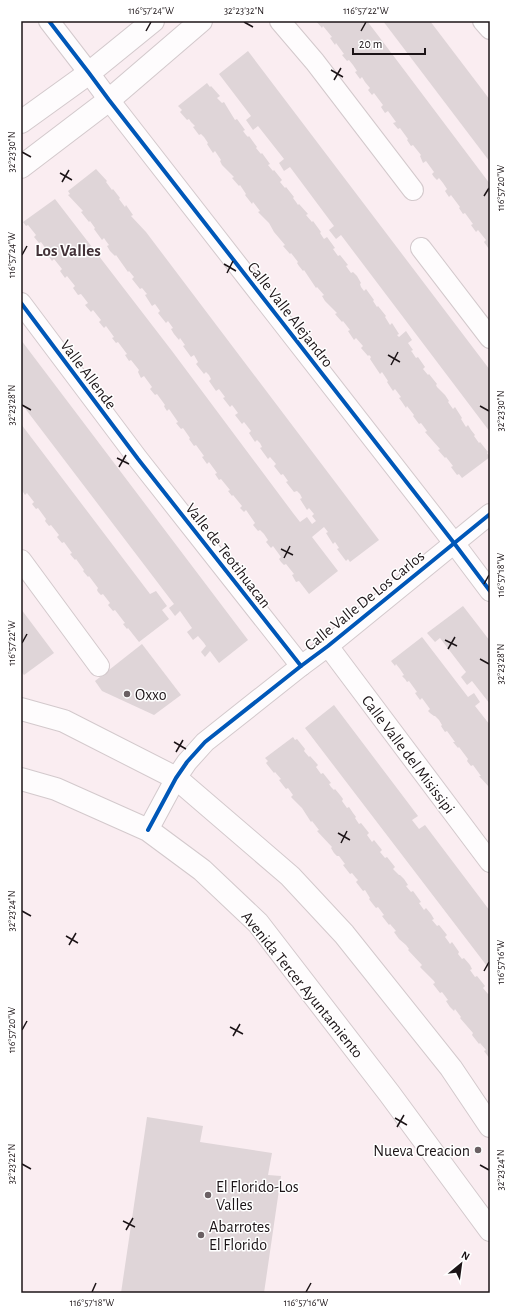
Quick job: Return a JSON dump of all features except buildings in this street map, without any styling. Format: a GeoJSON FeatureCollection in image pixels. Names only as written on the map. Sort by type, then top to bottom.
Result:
{"type":"FeatureCollection","features":[{"type":"Feature","properties":{"kind":"main road"},"geometry":{"type":"LineString","coordinates":[[21,122],[89,73],[153,21]]}},
{"type":"Feature","properties":{"kind":"main road"},"geometry":{"type":"LineString","coordinates":[[21,167],[109,100],[201,21]]}},
{"type":"Feature","properties":{"kind":"main road"},"geometry":{"type":"LineString","coordinates":[[21,709],[64,721],[176,778],[290,876],[344,934],[451,1068],[490,1126]]}},
{"type":"Feature","properties":{"kind":"main road","name":"Avenida Tercer Ayuntamiento"},"geometry":{"type":"LineString","coordinates":[[21,779],[56,789],[148,830],[202,870],[258,923],[390,1093],[490,1230]]}},
{"type":"Feature","properties":{"kind":"street","name":"Calle Valle Alejandro"},"geometry":{"type":"LineString","coordinates":[[49,21],[490,591]]}},
{"type":"Feature","properties":{"kind":"street"},"geometry":{"type":"LineString","coordinates":[[280,21],[315,62],[413,190]]}},
{"type":"Feature","properties":{"kind":"street"},"geometry":{"type":"LineString","coordinates":[[483,21],[490,29]]}},
{"type":"Feature","properties":{"kind":"street"},"geometry":{"type":"LineString","coordinates":[[420,248],[490,338]]}},
{"type":"Feature","properties":{"kind":"street","name":"Valle Allende"},"geometry":{"type":"LineString","coordinates":[[21,303],[138,459]]}},
{"type":"Feature","properties":{"kind":"street","name":"Valle de Teotihuacan"},"geometry":{"type":"LineString","coordinates":[[138,459],[301,666]]}},
{"type":"Feature","properties":{"kind":"street","name":"Calle Valle De Los Carlos"},"geometry":{"type":"LineString","coordinates":[[148,830],[176,778],[187,762],[206,742],[328,646],[490,514]]}},
{"type":"Feature","properties":{"kind":"street"},"geometry":{"type":"LineString","coordinates":[[21,560],[99,666]]}},
{"type":"Feature","properties":{"kind":"street","name":"Calle Valle del Misissipi"},"geometry":{"type":"LineString","coordinates":[[328,646],[490,862]]}},
{"type":"Feature","properties":{"kind":"cycle path"},"geometry":{"type":"LineString","coordinates":[[49,21],[490,591]]}},
{"type":"Feature","properties":{"kind":"cycle path"},"geometry":{"type":"LineString","coordinates":[[21,303],[138,459],[301,666]]}},
{"type":"Feature","properties":{"kind":"cycle path"},"geometry":{"type":"LineString","coordinates":[[148,830],[176,778],[187,762],[205,742],[328,646],[490,514]]}},
{"type":"Feature","properties":{"kind":"place","name":"Oxxo"},"geometry":{"type":"Point","coordinates":[127,694]}},
{"type":"Feature","properties":{"kind":"place","name":"Nueva Creacion"},"geometry":{"type":"Point","coordinates":[478,1150]}},
{"type":"Feature","properties":{"kind":"place","name":"El Florido-Los Valles"},"geometry":{"type":"Point","coordinates":[208,1195]}},
{"type":"Feature","properties":{"kind":"place","name":"Abarrotes El Florido"},"geometry":{"type":"Point","coordinates":[201,1235]}},
{"type":"Feature","properties":{"kind":"district","name":"Los Valles"},"geometry":{"type":"Point","coordinates":[68,250]}}]}
